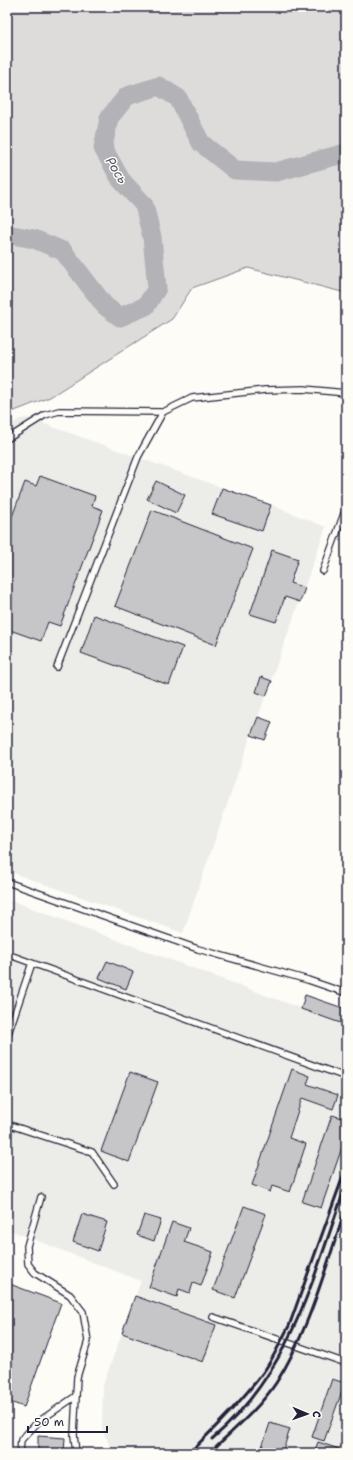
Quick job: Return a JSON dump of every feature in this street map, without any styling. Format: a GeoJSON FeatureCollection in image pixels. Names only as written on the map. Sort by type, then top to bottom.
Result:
{"type":"FeatureCollection","features":[{"type":"Feature","properties":{"kind":"lane"},"geometry":{"type":"LineString","coordinates":[[7,439],[45,415],[59,411],[163,412],[192,398],[265,390],[304,389],[346,393]]}},
{"type":"Feature","properties":{"kind":"lane"},"geometry":{"type":"LineString","coordinates":[[57,667],[138,457],[163,412]]}},
{"type":"Feature","properties":{"kind":"lane"},"geometry":{"type":"LineString","coordinates":[[323,571],[346,508]]}},
{"type":"Feature","properties":{"kind":"lane"},"geometry":{"type":"LineString","coordinates":[[7,882],[198,949],[308,980],[346,993]]}},
{"type":"Feature","properties":{"kind":"lane"},"geometry":{"type":"LineString","coordinates":[[7,954],[346,1077]]}},
{"type":"Feature","properties":{"kind":"lane"},"geometry":{"type":"LineString","coordinates":[[7,1037],[32,963]]}},
{"type":"Feature","properties":{"kind":"lane"},"geometry":{"type":"LineString","coordinates":[[7,1124],[92,1152],[114,1184]]}},
{"type":"Feature","properties":{"kind":"lane"},"geometry":{"type":"LineString","coordinates":[[41,1198],[26,1246],[28,1264],[35,1273],[70,1295],[83,1312],[88,1341],[77,1377],[74,1435],[76,1453]]}},
{"type":"Feature","properties":{"kind":"lane"},"geometry":{"type":"LineString","coordinates":[[213,1317],[346,1363]]}},
{"type":"Feature","properties":{"kind":"lane"},"geometry":{"type":"LineString","coordinates":[[20,1453],[21,1440],[38,1422],[76,1396]]}},
{"type":"Feature","properties":{"kind":"shaded area"},"geometry":{"type":"Polygon","coordinates":[[[7,7],[346,7],[346,293],[248,268],[192,288],[172,319],[50,397],[7,414],[7,7]]]}},
{"type":"Feature","properties":{"kind":"shaded area"},"geometry":{"type":"Polygon","coordinates":[[[28,418],[271,505],[326,527],[258,717],[272,722],[265,740],[251,735],[183,933],[7,871],[7,427],[20,419],[28,418]]]}},
{"type":"Feature","properties":{"kind":"shaded area"},"geometry":{"type":"Polygon","coordinates":[[[7,899],[346,1025],[346,1453],[113,1453],[102,1429],[103,1385],[141,1281],[7,1229],[7,899]]]}},
{"type":"Feature","properties":{"kind":"building"},"geometry":{"type":"Polygon","coordinates":[[[40,476],[95,496],[92,506],[103,510],[60,626],[48,622],[41,641],[7,629],[7,530],[25,482],[36,486],[40,476]]]}},
{"type":"Feature","properties":{"kind":"building"},"geometry":{"type":"Polygon","coordinates":[[[156,481],[185,495],[176,513],[147,499],[156,481]]]}},
{"type":"Feature","properties":{"kind":"building"},"geometry":{"type":"Polygon","coordinates":[[[222,488],[271,505],[262,531],[212,514],[222,488]]]}},
{"type":"Feature","properties":{"kind":"building"},"geometry":{"type":"Polygon","coordinates":[[[152,510],[253,549],[216,645],[115,606],[152,510]]]}},
{"type":"Feature","properties":{"kind":"building"},"geometry":{"type":"Polygon","coordinates":[[[272,550],[298,559],[290,583],[305,588],[300,602],[285,597],[276,622],[250,614],[272,550]]]}},
{"type":"Feature","properties":{"kind":"building"},"geometry":{"type":"Polygon","coordinates":[[[94,615],[183,647],[169,685],[81,653],[94,615]]]}},
{"type":"Feature","properties":{"kind":"building"},"geometry":{"type":"Polygon","coordinates":[[[261,677],[272,681],[266,696],[256,692],[261,677]]]}},
{"type":"Feature","properties":{"kind":"building"},"geometry":{"type":"Polygon","coordinates":[[[258,717],[272,722],[265,740],[251,735],[258,717]]]}},
{"type":"Feature","properties":{"kind":"building"},"geometry":{"type":"Polygon","coordinates":[[[107,961],[133,972],[126,989],[99,978],[107,961]]]}},
{"type":"Feature","properties":{"kind":"building"},"geometry":{"type":"Polygon","coordinates":[[[305,995],[346,1009],[346,1025],[301,1009],[305,995]]]}},
{"type":"Feature","properties":{"kind":"building"},"geometry":{"type":"Polygon","coordinates":[[[292,1069],[310,1076],[307,1084],[338,1095],[333,1109],[302,1098],[289,1138],[306,1144],[290,1192],[272,1186],[270,1192],[252,1185],[292,1069]]]}},
{"type":"Feature","properties":{"kind":"building"},"geometry":{"type":"Polygon","coordinates":[[[130,1072],[158,1082],[129,1162],[101,1151],[130,1072]]]}},
{"type":"Feature","properties":{"kind":"building"},"geometry":{"type":"Polygon","coordinates":[[[332,1115],[346,1119],[346,1136],[321,1208],[302,1202],[332,1115]]]}},
{"type":"Feature","properties":{"kind":"building"},"geometry":{"type":"Polygon","coordinates":[[[244,1206],[266,1214],[235,1298],[213,1290],[244,1206]]]}},
{"type":"Feature","properties":{"kind":"building"},"geometry":{"type":"Polygon","coordinates":[[[82,1214],[107,1222],[98,1251],[73,1242],[82,1214]]]}},
{"type":"Feature","properties":{"kind":"building"},"geometry":{"type":"Polygon","coordinates":[[[144,1215],[161,1220],[154,1241],[137,1235],[144,1215]]]}},
{"type":"Feature","properties":{"kind":"building"},"geometry":{"type":"Polygon","coordinates":[[[172,1222],[189,1228],[184,1242],[213,1252],[201,1286],[193,1283],[190,1293],[179,1289],[177,1297],[149,1287],[172,1222]]]}},
{"type":"Feature","properties":{"kind":"building"},"geometry":{"type":"Polygon","coordinates":[[[7,1283],[61,1303],[24,1407],[7,1401],[7,1283]]]}},
{"type":"Feature","properties":{"kind":"building"},"geometry":{"type":"Polygon","coordinates":[[[135,1296],[216,1325],[203,1362],[122,1333],[135,1296]]]}},
{"type":"Feature","properties":{"kind":"building"},"geometry":{"type":"Polygon","coordinates":[[[332,1379],[345,1383],[324,1441],[312,1437],[332,1379]]]}},
{"type":"Feature","properties":{"kind":"building"},"geometry":{"type":"Polygon","coordinates":[[[270,1423],[290,1429],[282,1453],[260,1453],[270,1423]]]}},
{"type":"Feature","properties":{"kind":"building"},"geometry":{"type":"Polygon","coordinates":[[[38,1436],[65,1438],[64,1453],[38,1453],[38,1436]]]}},
{"type":"Feature","properties":{"kind":"building"},"geometry":{"type":"Polygon","coordinates":[[[318,1442],[339,1449],[337,1453],[314,1453],[318,1442]]]}},
{"type":"Feature","properties":{"kind":"waterway","name":"Рось"},"geometry":{"type":"LineString","coordinates":[[7,234],[34,239],[63,251],[105,306],[120,317],[146,306],[157,288],[152,237],[144,205],[121,180],[103,148],[109,118],[127,96],[159,86],[178,98],[201,143],[235,170],[276,172],[346,153]]}},
{"type":"Feature","properties":{"kind":"railway"},"geometry":{"type":"LineString","coordinates":[[189,1453],[218,1425],[245,1395],[266,1369],[273,1357],[289,1326],[346,1168]]}},
{"type":"Feature","properties":{"kind":"railway"},"geometry":{"type":"LineString","coordinates":[[212,1439],[239,1413],[261,1385],[280,1355],[309,1291],[345,1188]]}},
{"type":"Feature","properties":{"kind":"railway"},"geometry":{"type":"LineString","coordinates":[[209,1453],[244,1420],[269,1393],[288,1363],[316,1298],[346,1208]]}}]}
